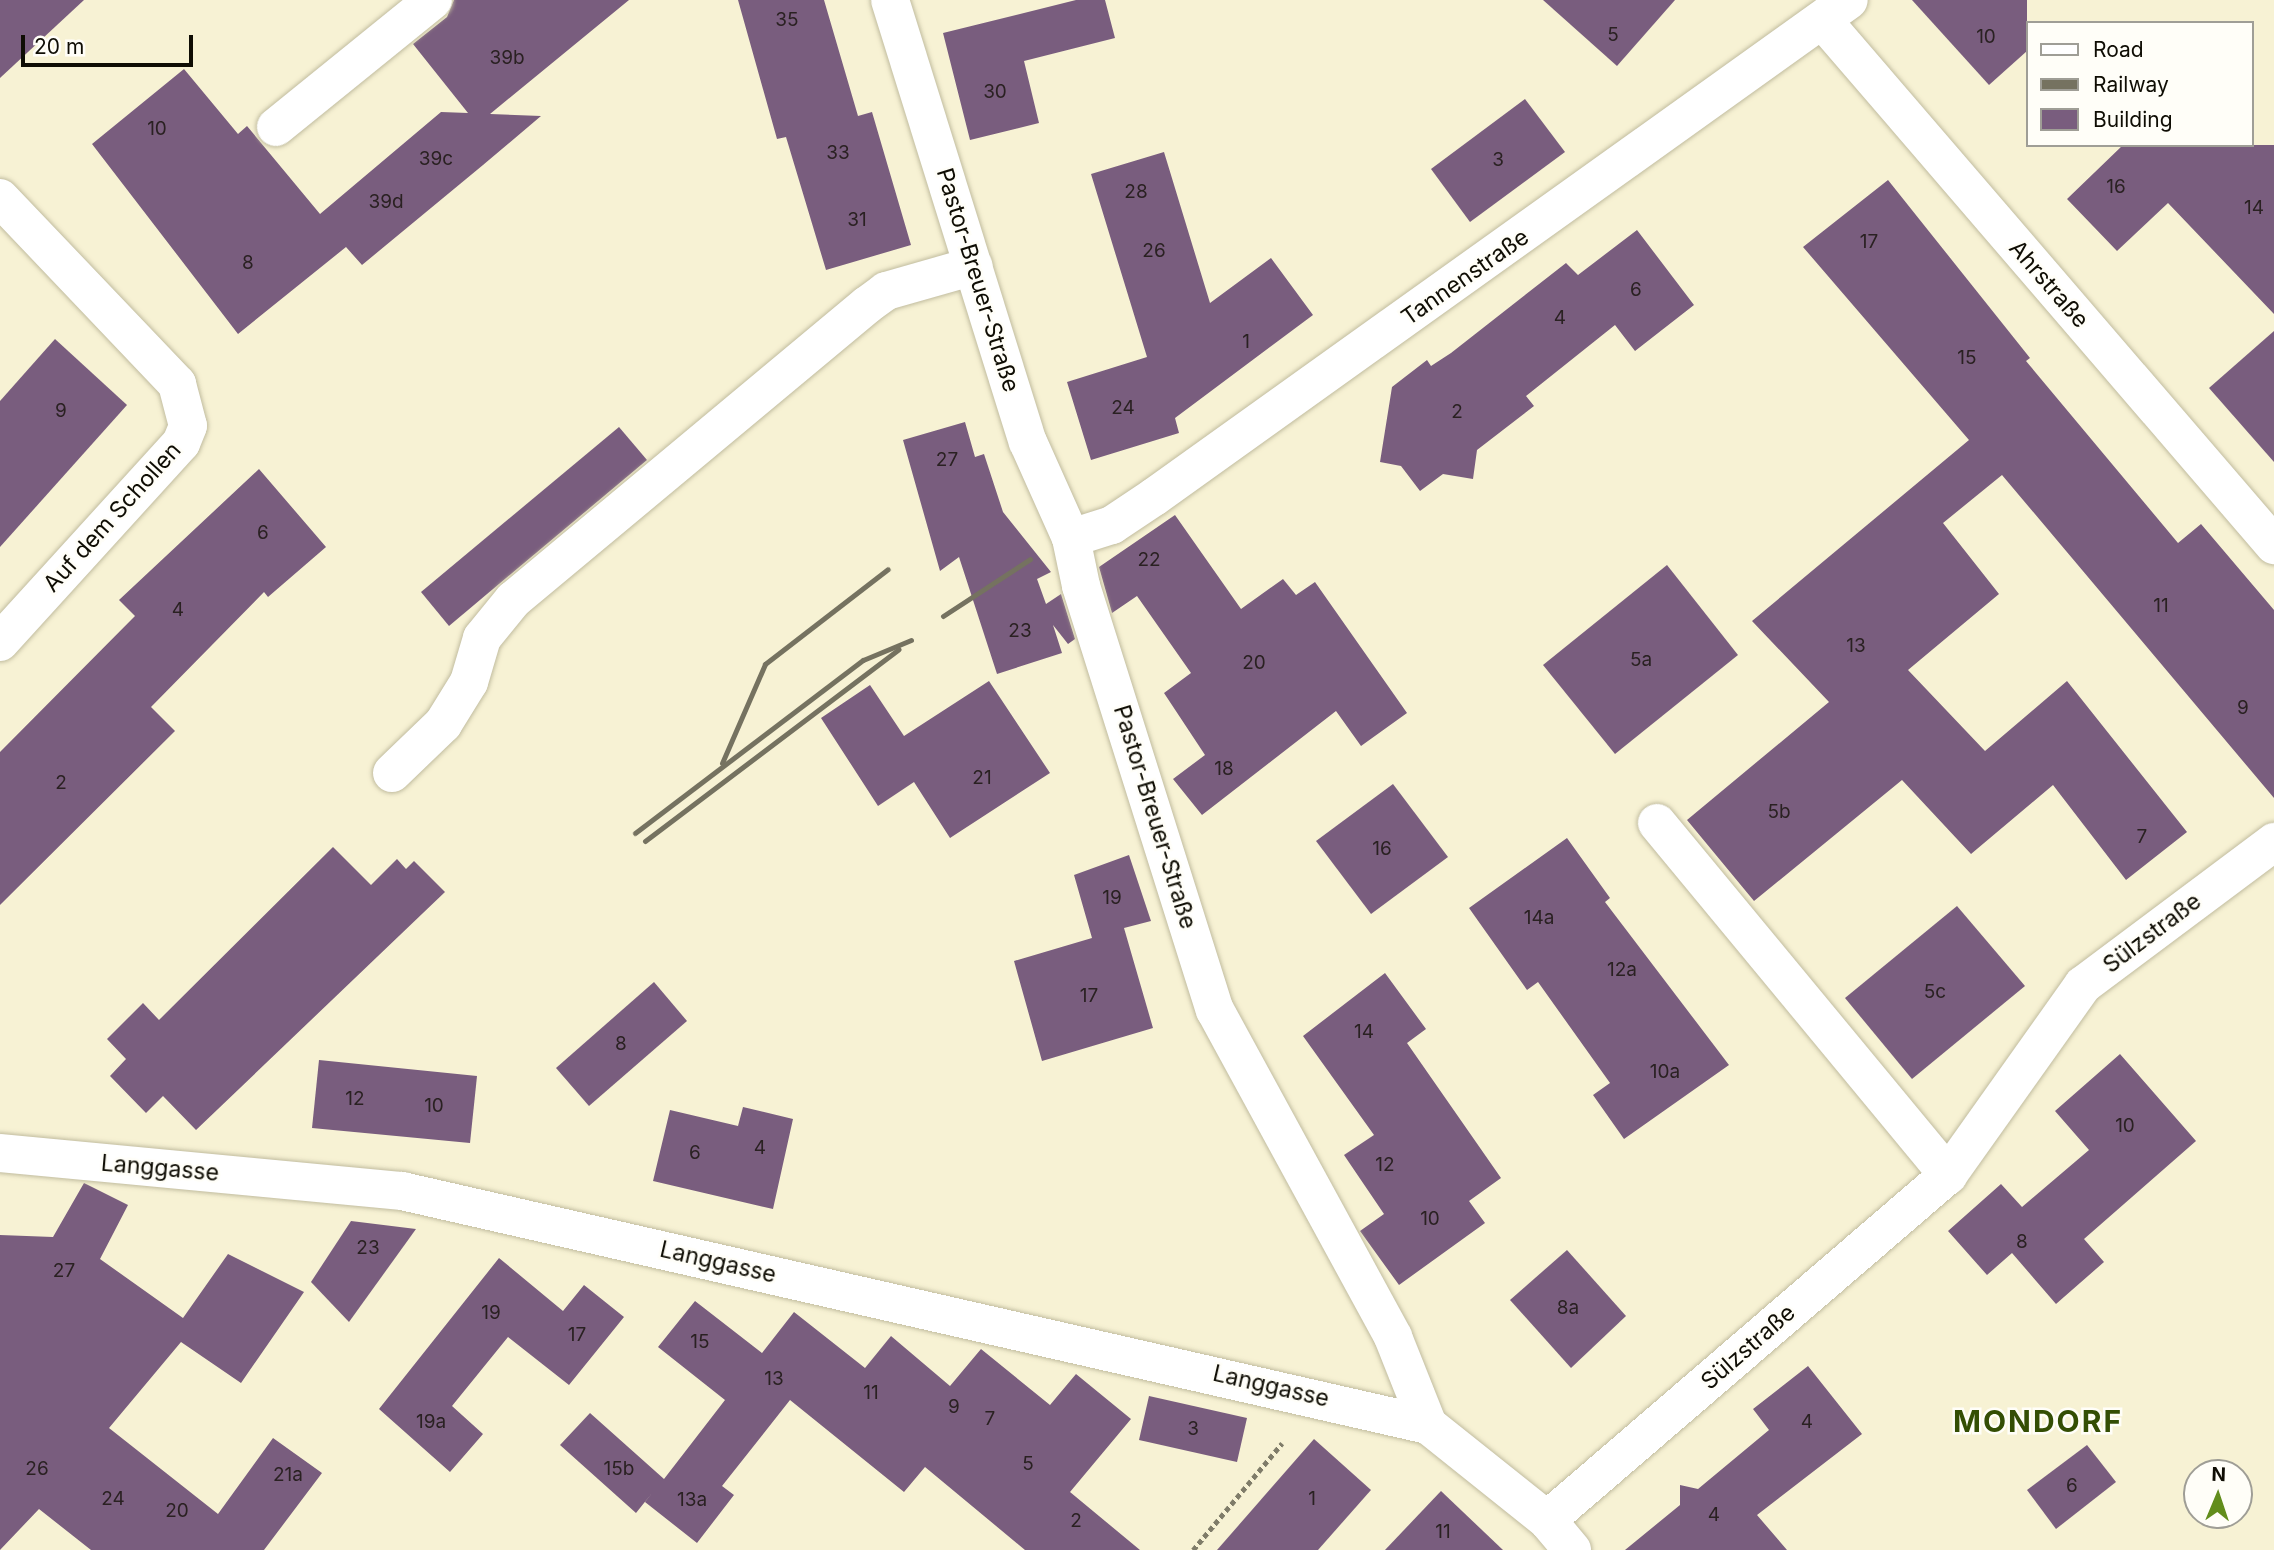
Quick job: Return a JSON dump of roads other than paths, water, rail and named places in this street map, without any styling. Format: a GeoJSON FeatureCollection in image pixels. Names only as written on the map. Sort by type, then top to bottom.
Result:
{"type":"FeatureCollection","features":[{"type":"Feature","properties":{"kind":"street"},"geometry":{"type":"LineString","coordinates":[[276,127],[433,0]]}},
{"type":"Feature","properties":{"kind":"street","name":"Pastor-Breuer-Straße"},"geometry":{"type":"LineString","coordinates":[[890,0],[1028,442],[1072,538],[1081,586],[1215,1010],[1393,1337],[1428,1424],[1547,1520],[1572,1550]]}},
{"type":"Feature","properties":{"kind":"street","name":"Tannenstraße"},"geometry":{"type":"LineString","coordinates":[[1072,538],[1112,525],[1154,497],[1837,12]]}},
{"type":"Feature","properties":{"kind":"street","name":"Ahrstraße"},"geometry":{"type":"LineString","coordinates":[[1837,12],[2274,545]]}},
{"type":"Feature","properties":{"kind":"street","name":"Auf dem Schollen"},"geometry":{"type":"LineString","coordinates":[[0,198],[177,384],[188,426],[180,443],[0,642]]}},
{"type":"Feature","properties":{"kind":"street"},"geometry":{"type":"LineString","coordinates":[[392,773],[443,724],[469,682],[482,638],[513,600],[867,305],[887,291],[974,266]]}},
{"type":"Feature","properties":{"kind":"street"},"geometry":{"type":"LineString","coordinates":[[1657,823],[1948,1175]]}},
{"type":"Feature","properties":{"kind":"street","name":"Sülzstraße"},"geometry":{"type":"LineString","coordinates":[[1547,1520],[1948,1175],[2083,985],[2274,842]]}},
{"type":"Feature","properties":{"kind":"street","name":"Langgasse"},"geometry":{"type":"LineString","coordinates":[[0,1153],[402,1191],[1321,1397],[1428,1424]]}},
{"type":"Feature","properties":{"kind":"railway"},"geometry":{"type":"LineString","coordinates":[[943,616],[1030,559]]}},
{"type":"Feature","properties":{"kind":"railway"},"geometry":{"type":"LineString","coordinates":[[722,763],[765,664],[888,569]]}},
{"type":"Feature","properties":{"kind":"railway"},"geometry":{"type":"LineString","coordinates":[[635,833],[863,660],[911,640]]}},
{"type":"Feature","properties":{"kind":"railway"},"geometry":{"type":"LineString","coordinates":[[645,841],[899,649]]}},
{"type":"Feature","properties":{"kind":"district","name":"MONDORF"},"geometry":{"type":"Point","coordinates":[2038,1421]}}]}
